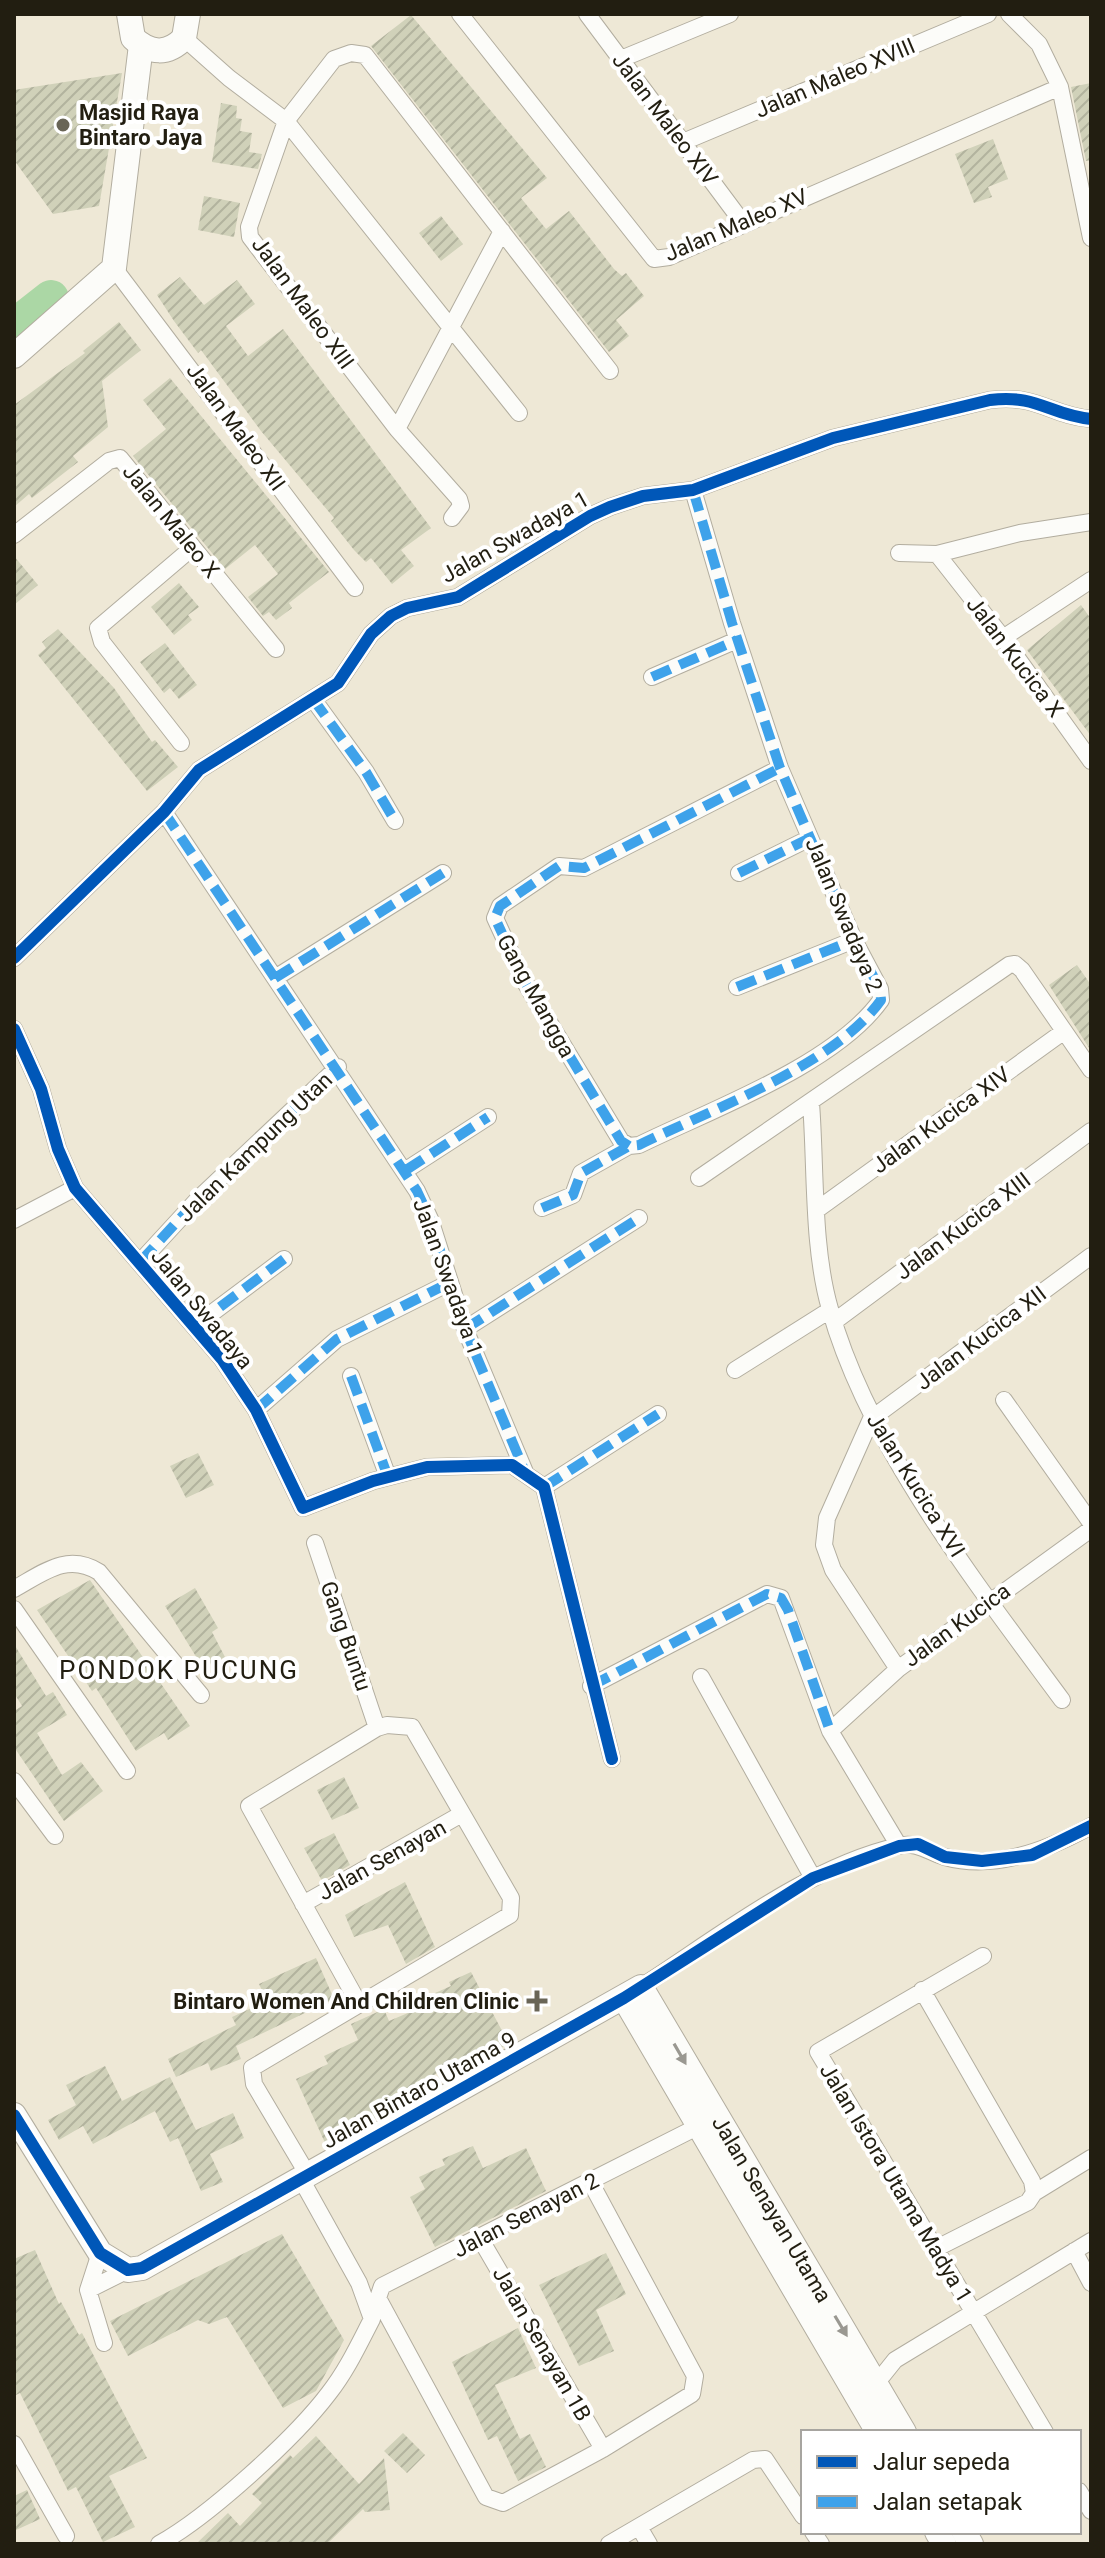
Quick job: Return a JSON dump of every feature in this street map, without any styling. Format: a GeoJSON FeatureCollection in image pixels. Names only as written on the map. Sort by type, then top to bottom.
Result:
{"type":"FeatureCollection","features":[{"type":"Feature","properties":{"kind":"street"},"geometry":{"type":"LineString","coordinates":[[129,14],[129,28],[141,45],[159,51],[169,50],[186,26],[286,121],[519,413]]}},
{"type":"Feature","properties":{"kind":"street","name":"Jalan Maleo XV"},"geometry":{"type":"LineString","coordinates":[[460,14],[654,259],[669,257],[1060,87]]}},
{"type":"Feature","properties":{"kind":"street","name":"Jalan Maleo XIV"},"geometry":{"type":"LineString","coordinates":[[587,14],[743,223]]}},
{"type":"Feature","properties":{"kind":"street"},"geometry":{"type":"LineString","coordinates":[[621,59],[730,14]]}},
{"type":"Feature","properties":{"kind":"street","name":"Jalan Maleo XVIII"},"geometry":{"type":"LineString","coordinates":[[683,142],[988,14]]}},
{"type":"Feature","properties":{"kind":"street"},"geometry":{"type":"LineString","coordinates":[[1009,14],[1039,44],[1060,87],[1091,238]]}},
{"type":"Feature","properties":{"kind":"street"},"geometry":{"type":"LineString","coordinates":[[14,356],[114,268],[141,45]]}},
{"type":"Feature","properties":{"kind":"street","name":"Jalan Maleo XIII"},"geometry":{"type":"LineString","coordinates":[[452,518],[461,506],[459,499],[397,429],[250,237],[249,227],[286,121],[334,59],[351,53],[365,55],[610,371]]}},
{"type":"Feature","properties":{"kind":"street"},"geometry":{"type":"LineString","coordinates":[[397,429],[502,231]]}},
{"type":"Feature","properties":{"kind":"street","name":"Jalan Maleo XII"},"geometry":{"type":"LineString","coordinates":[[114,268],[355,588]]}},
{"type":"Feature","properties":{"kind":"street","name":"Jalan Swadaya 1"},"geometry":{"type":"LineString","coordinates":[[525,1472],[465,1329],[430,1219],[406,1170],[164,812],[199,770],[216,757],[338,683],[371,634],[391,616],[407,608],[458,597],[590,516],[610,507],[643,496],[693,490],[833,438],[990,400],[1016,397],[1073,417],[1091,419]]}},
{"type":"Feature","properties":{"kind":"street","name":"Jalan Maleo X"},"geometry":{"type":"LineString","coordinates":[[14,535],[109,461],[120,458],[276,649]]}},
{"type":"Feature","properties":{"kind":"street","name":"Jalan Swadaya 2"},"geometry":{"type":"LineString","coordinates":[[542,1208],[573,1195],[581,1173],[629,1146],[639,1145],[785,1073],[846,1039],[881,1000],[880,989],[854,940],[780,768],[737,640],[693,490]]}},
{"type":"Feature","properties":{"kind":"street"},"geometry":{"type":"LineString","coordinates":[[899,553],[937,554],[1020,533],[1091,522]]}},
{"type":"Feature","properties":{"kind":"street"},"geometry":{"type":"LineString","coordinates":[[181,743],[102,642],[98,628],[192,548]]}},
{"type":"Feature","properties":{"kind":"street","name":"Jalan Kucica X"},"geometry":{"type":"LineString","coordinates":[[937,554],[1003,638],[1091,761]]}},
{"type":"Feature","properties":{"kind":"street"},"geometry":{"type":"LineString","coordinates":[[1003,638],[1091,580]]}},
{"type":"Feature","properties":{"kind":"street"},"geometry":{"type":"LineString","coordinates":[[652,677],[737,640]]}},
{"type":"Feature","properties":{"kind":"street"},"geometry":{"type":"LineString","coordinates":[[313,699],[366,772],[395,821]]}},
{"type":"Feature","properties":{"kind":"street","name":"Gang Mangga"},"geometry":{"type":"LineString","coordinates":[[629,1146],[621,1141],[523,979],[495,918],[500,906],[559,866],[584,868],[780,768]]}},
{"type":"Feature","properties":{"kind":"street"},"geometry":{"type":"LineString","coordinates":[[14,958],[164,812]]}},
{"type":"Feature","properties":{"kind":"street"},"geometry":{"type":"LineString","coordinates":[[739,873],[810,838]]}},
{"type":"Feature","properties":{"kind":"street"},"geometry":{"type":"LineString","coordinates":[[275,978],[443,873]]}},
{"type":"Feature","properties":{"kind":"street"},"geometry":{"type":"LineString","coordinates":[[737,987],[854,940]]}},
{"type":"Feature","properties":{"kind":"street"},"geometry":{"type":"LineString","coordinates":[[699,1178],[1015,964],[1091,1070]]}},
{"type":"Feature","properties":{"kind":"street","name":"Jalan Swadaya"},"geometry":{"type":"LineString","coordinates":[[14,1029],[41,1089],[58,1149],[75,1188],[196,1325],[256,1410],[303,1508],[388,1477],[427,1467],[512,1465],[544,1487]]}},
{"type":"Feature","properties":{"kind":"street","name":"Jalan Kucica XIV"},"geometry":{"type":"LineString","coordinates":[[818,1209],[1063,1032]]}},
{"type":"Feature","properties":{"kind":"street","name":"Jalan Kampung Utan"},"geometry":{"type":"LineString","coordinates":[[140,1262],[198,1199],[338,1067]]}},
{"type":"Feature","properties":{"kind":"street","name":"Jalan Kucica XVI"},"geometry":{"type":"LineString","coordinates":[[811,1103],[818,1209],[833,1316],[871,1419],[989,1601],[1062,1700]]}},
{"type":"Feature","properties":{"kind":"street"},"geometry":{"type":"LineString","coordinates":[[406,1170],[488,1117]]}},
{"type":"Feature","properties":{"kind":"street","name":"Jalan Kucica XIII"},"geometry":{"type":"LineString","coordinates":[[735,1370],[833,1316],[1091,1131]]}},
{"type":"Feature","properties":{"kind":"street"},"geometry":{"type":"LineString","coordinates":[[14,1220],[75,1188]]}},
{"type":"Feature","properties":{"kind":"street"},"geometry":{"type":"LineString","coordinates":[[465,1329],[639,1218]]}},
{"type":"Feature","properties":{"kind":"street","name":"Jalan Kucica XII"},"geometry":{"type":"LineString","coordinates":[[871,1419],[1091,1256]]}},
{"type":"Feature","properties":{"kind":"street"},"geometry":{"type":"LineString","coordinates":[[196,1325],[284,1259]]}},
{"type":"Feature","properties":{"kind":"street"},"geometry":{"type":"LineString","coordinates":[[256,1410],[337,1339],[449,1283]]}},
{"type":"Feature","properties":{"kind":"street"},"geometry":{"type":"LineString","coordinates":[[351,1376],[388,1477]]}},
{"type":"Feature","properties":{"kind":"street"},"geometry":{"type":"LineString","coordinates":[[1004,1400],[1091,1526]]}},
{"type":"Feature","properties":{"kind":"street"},"geometry":{"type":"LineString","coordinates":[[612,1759],[591,1686],[544,1487],[658,1414]]}},
{"type":"Feature","properties":{"kind":"street"},"geometry":{"type":"LineString","coordinates":[[871,1419],[827,1518],[824,1545],[833,1570],[898,1669]]}},
{"type":"Feature","properties":{"kind":"street","name":"Jalan Kucica"},"geometry":{"type":"LineString","coordinates":[[830,1731],[898,1669],[1091,1526]]}},
{"type":"Feature","properties":{"kind":"street","name":"Gang Buntu"},"geometry":{"type":"LineString","coordinates":[[315,1543],[377,1728]]}},
{"type":"Feature","properties":{"kind":"street"},"geometry":{"type":"LineString","coordinates":[[14,1589],[62,1564],[83,1562],[99,1572],[201,1695]]}},
{"type":"Feature","properties":{"kind":"street"},"geometry":{"type":"LineString","coordinates":[[591,1686],[767,1594],[781,1598],[788,1610],[830,1731],[899,1846],[918,1844],[945,1857],[982,1861],[1032,1855],[1091,1826]]}},
{"type":"Feature","properties":{"kind":"street"},"geometry":{"type":"LineString","coordinates":[[14,1609],[127,1771]]}},
{"type":"Feature","properties":{"kind":"street"},"geometry":{"type":"LineString","coordinates":[[701,1677],[813,1878]]}},
{"type":"Feature","properties":{"kind":"street","name":"Jalan Senayan"},"geometry":{"type":"LineString","coordinates":[[304,2177],[254,2084],[252,2068],[510,1915],[511,1898],[460,1815],[418,1732],[404,1725],[377,1728],[249,1806],[359,2004]]}},
{"type":"Feature","properties":{"kind":"street"},"geometry":{"type":"LineString","coordinates":[[14,1781],[55,1836]]}},
{"type":"Feature","properties":{"kind":"street","name":"Jalan Senayan"},"geometry":{"type":"LineString","coordinates":[[303,1904],[460,1815]]}},
{"type":"Feature","properties":{"kind":"street","name":"Jalan Bintaro Utama 9"},"geometry":{"type":"LineString","coordinates":[[128,2270],[142,2268],[632,1992],[813,1878],[899,1846]]}},
{"type":"Feature","properties":{"kind":"street","name":"Jalan Istora Utama Madya 1"},"geometry":{"type":"LineString","coordinates":[[983,1956],[818,2052],[1044,2430]]}},
{"type":"Feature","properties":{"kind":"street"},"geometry":{"type":"LineString","coordinates":[[922,1990],[1032,2181],[1034,2193]]}},
{"type":"Feature","properties":{"kind":"street","name":"Jalan Senayan Utama"},"geometry":{"type":"LineString","coordinates":[[632,1992],[705,2117],[877,2430]]}},
{"type":"Feature","properties":{"kind":"street"},"geometry":{"type":"LineString","coordinates":[[14,2115],[100,2253],[128,2270]]}},
{"type":"Feature","properties":{"kind":"street","name":"Jalan Senayan Utama"},"geometry":{"type":"LineString","coordinates":[[705,2117],[903,2430]]}},
{"type":"Feature","properties":{"kind":"street","name":"Jalan Senayan 2"},"geometry":{"type":"LineString","coordinates":[[603,2449],[503,2503],[486,2497],[378,2298],[382,2286],[481,2240],[591,2183],[705,2117]]}},
{"type":"Feature","properties":{"kind":"street"},"geometry":{"type":"LineString","coordinates":[[937,2248],[1028,2202],[1034,2193],[1091,2158]]}},
{"type":"Feature","properties":{"kind":"street"},"geometry":{"type":"LineString","coordinates":[[159,2544],[204,2515],[295,2430],[328,2395],[351,2362],[372,2319],[359,2283],[304,2177]]}},
{"type":"Feature","properties":{"kind":"street"},"geometry":{"type":"LineString","coordinates":[[591,2183],[695,2376],[692,2394],[603,2449]]}},
{"type":"Feature","properties":{"kind":"street","name":"Jalan Senayan 1B"},"geometry":{"type":"LineString","coordinates":[[481,2240],[603,2449]]}},
{"type":"Feature","properties":{"kind":"street"},"geometry":{"type":"LineString","coordinates":[[869,2373],[975,2313],[1091,2241]]}},
{"type":"Feature","properties":{"kind":"street"},"geometry":{"type":"LineString","coordinates":[[1074,2251],[1091,2283]]}},
{"type":"Feature","properties":{"kind":"street"},"geometry":{"type":"LineString","coordinates":[[100,2253],[88,2290],[104,2343]]}},
{"type":"Feature","properties":{"kind":"street"},"geometry":{"type":"LineString","coordinates":[[88,2290],[128,2270]]}},
{"type":"Feature","properties":{"kind":"street"},"geometry":{"type":"LineString","coordinates":[[14,2444],[66,2536]]}},
{"type":"Feature","properties":{"kind":"street"},"geometry":{"type":"LineString","coordinates":[[609,2544],[753,2460],[765,2459],[801,2513]]}},
{"type":"Feature","properties":{"kind":"street"},"geometry":{"type":"LineString","coordinates":[[639,2527],[649,2544]]}},
{"type":"Feature","properties":{"kind":"building"},"geometry":{"type":"Polygon","coordinates":[[[411,15],[547,178],[521,198],[546,229],[569,211],[614,269],[622,276],[626,273],[644,296],[616,320],[629,336],[609,352],[371,46],[411,15]]]}},
{"type":"Feature","properties":{"kind":"building","name":"Masjid Raya Bintaro Jaya"},"geometry":{"type":"Polygon","coordinates":[[[122,73],[99,206],[53,214],[14,160],[14,90],[122,73]]]}},
{"type":"Feature","properties":{"kind":"building"},"geometry":{"type":"Polygon","coordinates":[[[1091,83],[1091,160],[1086,161],[1071,87],[1091,83]]]}},
{"type":"Feature","properties":{"kind":"building"},"geometry":{"type":"Polygon","coordinates":[[[221,103],[237,106],[236,118],[242,119],[240,131],[252,133],[249,152],[262,154],[258,169],[212,162],[221,103]]]}},
{"type":"Feature","properties":{"kind":"building"},"geometry":{"type":"Polygon","coordinates":[[[993,139],[1008,179],[988,187],[992,197],[974,203],[955,154],[993,139]]]}},
{"type":"Feature","properties":{"kind":"building"},"geometry":{"type":"Polygon","coordinates":[[[204,196],[240,203],[234,237],[198,230],[204,196]]]}},
{"type":"Feature","properties":{"kind":"building"},"geometry":{"type":"Polygon","coordinates":[[[441,216],[463,244],[441,261],[419,233],[441,216]]]}},
{"type":"Feature","properties":{"kind":"building"},"geometry":{"type":"Polygon","coordinates":[[[180,277],[204,305],[237,280],[255,304],[226,326],[248,356],[283,329],[431,528],[401,550],[414,566],[392,584],[371,558],[366,562],[354,550],[331,521],[334,518],[261,431],[201,350],[198,353],[174,321],[157,295],[180,277]]]}},
{"type":"Feature","properties":{"kind":"building"},"geometry":{"type":"Polygon","coordinates":[[[119,322],[141,350],[102,381],[108,427],[73,456],[78,462],[32,498],[29,494],[14,507],[14,405],[85,353],[83,351],[119,322]]]}},
{"type":"Feature","properties":{"kind":"building"},"geometry":{"type":"Polygon","coordinates":[[[170,378],[329,572],[289,603],[292,608],[276,620],[269,612],[263,616],[248,597],[278,574],[255,545],[225,569],[133,456],[166,429],[143,400],[170,378]]]}},
{"type":"Feature","properties":{"kind":"building"},"geometry":{"type":"Polygon","coordinates":[[[14,556],[38,585],[14,605],[14,556]]]}},
{"type":"Feature","properties":{"kind":"building"},"geometry":{"type":"Polygon","coordinates":[[[179,583],[199,607],[188,615],[192,620],[174,635],[151,607],[179,583]]]}},
{"type":"Feature","properties":{"kind":"building"},"geometry":{"type":"Polygon","coordinates":[[[1081,605],[1091,619],[1091,736],[1027,650],[1081,605]]]}},
{"type":"Feature","properties":{"kind":"building"},"geometry":{"type":"Polygon","coordinates":[[[58,629],[114,688],[152,742],[155,740],[178,767],[147,791],[38,655],[46,648],[42,642],[58,629]]]}},
{"type":"Feature","properties":{"kind":"building"},"geometry":{"type":"Polygon","coordinates":[[[165,643],[197,685],[179,699],[170,688],[164,693],[140,662],[165,643]]]}},
{"type":"Feature","properties":{"kind":"building"},"geometry":{"type":"Polygon","coordinates":[[[1077,965],[1091,985],[1091,1051],[1049,985],[1077,965]]]}},
{"type":"Feature","properties":{"kind":"building"},"geometry":{"type":"Polygon","coordinates":[[[198,1453],[214,1485],[186,1498],[170,1466],[198,1453]]]}},
{"type":"Feature","properties":{"kind":"building"},"geometry":{"type":"Polygon","coordinates":[[[90,1580],[190,1726],[168,1740],[164,1733],[136,1751],[96,1688],[92,1691],[37,1610],[90,1580]]]}},
{"type":"Feature","properties":{"kind":"building"},"geometry":{"type":"Polygon","coordinates":[[[195,1588],[218,1628],[212,1632],[225,1657],[203,1668],[165,1606],[195,1588]]]}},
{"type":"Feature","properties":{"kind":"building"},"geometry":{"type":"Polygon","coordinates":[[[14,1644],[46,1696],[53,1692],[67,1715],[37,1733],[62,1775],[81,1762],[103,1791],[64,1821],[14,1747],[14,1711],[22,1706],[14,1693],[14,1644]]]}},
{"type":"Feature","properties":{"kind":"building"},"geometry":{"type":"Polygon","coordinates":[[[344,1777],[359,1808],[332,1820],[317,1790],[344,1777]]]}},
{"type":"Feature","properties":{"kind":"building"},"geometry":{"type":"Polygon","coordinates":[[[334,1833],[350,1865],[322,1881],[304,1848],[334,1833]]]}},
{"type":"Feature","properties":{"kind":"building"},"geometry":{"type":"Polygon","coordinates":[[[405,1882],[435,1947],[406,1964],[388,1925],[354,1937],[345,1915],[405,1882]]]}},
{"type":"Feature","properties":{"kind":"building"},"geometry":{"type":"Polygon","coordinates":[[[316,1958],[334,1999],[236,2046],[241,2059],[211,2071],[208,2063],[176,2077],[168,2059],[236,2025],[232,2017],[267,2001],[259,1984],[316,1958]]]}},
{"type":"Feature","properties":{"kind":"building"},"geometry":{"type":"Polygon","coordinates":[[[471,1972],[509,2044],[484,2056],[481,2052],[449,2066],[407,2091],[410,2100],[326,2145],[296,2079],[328,2064],[324,2056],[358,2040],[351,2024],[384,2009],[389,2021],[422,2007],[419,2000],[451,1986],[449,1982],[471,1972]]]}},
{"type":"Feature","properties":{"kind":"building"},"geometry":{"type":"Polygon","coordinates":[[[105,2066],[122,2101],[170,2077],[196,2130],[233,2113],[244,2138],[210,2154],[223,2182],[201,2191],[178,2138],[170,2142],[155,2111],[93,2144],[83,2126],[59,2140],[48,2120],[76,2105],[66,2085],[105,2066]]]}},
{"type":"Feature","properties":{"kind":"building"},"geometry":{"type":"Polygon","coordinates":[[[473,2146],[483,2168],[526,2148],[546,2191],[435,2247],[410,2197],[425,2189],[419,2177],[445,2165],[442,2159],[473,2146]]]}},
{"type":"Feature","properties":{"kind":"building"},"geometry":{"type":"Polygon","coordinates":[[[282,2234],[344,2340],[316,2391],[283,2408],[227,2317],[209,2324],[198,2320],[128,2356],[110,2321],[282,2234]]]}},
{"type":"Feature","properties":{"kind":"building"},"geometry":{"type":"Polygon","coordinates":[[[35,2250],[59,2304],[61,2302],[79,2335],[82,2333],[147,2458],[109,2476],[135,2527],[103,2542],[76,2487],[68,2491],[20,2393],[14,2396],[14,2259],[35,2250]]]}},
{"type":"Feature","properties":{"kind":"building"},"geometry":{"type":"Polygon","coordinates":[[[606,2253],[626,2294],[596,2310],[614,2351],[579,2366],[539,2285],[606,2253]]]}},
{"type":"Feature","properties":{"kind":"building"},"geometry":{"type":"Polygon","coordinates":[[[518,2328],[536,2368],[495,2385],[520,2439],[530,2434],[546,2467],[518,2481],[497,2436],[488,2440],[452,2362],[518,2328]]]}},
{"type":"Feature","properties":{"kind":"building"},"geometry":{"type":"Polygon","coordinates":[[[403,2433],[425,2455],[407,2473],[384,2451],[403,2433]]]}},
{"type":"Feature","properties":{"kind":"building"},"geometry":{"type":"Polygon","coordinates":[[[316,2436],[359,2484],[384,2458],[390,2510],[365,2512],[363,2509],[327,2544],[196,2544],[228,2513],[240,2526],[262,2503],[252,2494],[290,2455],[293,2458],[316,2436]]]}},
{"type":"Feature","properties":{"kind":"building"},"geometry":{"type":"Polygon","coordinates":[[[27,2490],[40,2519],[14,2531],[14,2496],[27,2490]]]}},
{"type":"Feature","properties":{"kind":"waterway"},"geometry":{"type":"LineString","coordinates":[[14,327],[51,298]]}},
{"type":"Feature","properties":{"kind":"marked path"},"geometry":{"type":"LineString","coordinates":[[542,1208],[573,1195],[581,1173],[629,1146],[639,1145],[735,1101],[803,1065],[834,1045],[881,1000],[880,989],[854,940],[780,768],[732,623],[693,490]]}},
{"type":"Feature","properties":{"kind":"marked path"},"geometry":{"type":"LineString","coordinates":[[652,677],[737,640]]}},
{"type":"Feature","properties":{"kind":"marked path"},"geometry":{"type":"LineString","coordinates":[[313,699],[366,772],[395,821]]}},
{"type":"Feature","properties":{"kind":"marked path"},"geometry":{"type":"LineString","coordinates":[[629,1146],[621,1141],[523,979],[495,918],[500,906],[559,866],[584,868],[780,768]]}},
{"type":"Feature","properties":{"kind":"marked path"},"geometry":{"type":"LineString","coordinates":[[164,812],[417,1191],[430,1219],[465,1329],[525,1472]]}},
{"type":"Feature","properties":{"kind":"marked path"},"geometry":{"type":"LineString","coordinates":[[739,873],[810,838]]}},
{"type":"Feature","properties":{"kind":"marked path"},"geometry":{"type":"LineString","coordinates":[[275,978],[443,873]]}},
{"type":"Feature","properties":{"kind":"marked path"},"geometry":{"type":"LineString","coordinates":[[737,987],[854,940]]}},
{"type":"Feature","properties":{"kind":"marked path"},"geometry":{"type":"LineString","coordinates":[[140,1262],[198,1199],[338,1067]]}},
{"type":"Feature","properties":{"kind":"marked path"},"geometry":{"type":"LineString","coordinates":[[406,1170],[488,1117]]}},
{"type":"Feature","properties":{"kind":"marked path"},"geometry":{"type":"LineString","coordinates":[[465,1329],[639,1218]]}},
{"type":"Feature","properties":{"kind":"marked path"},"geometry":{"type":"LineString","coordinates":[[196,1325],[284,1259]]}},
{"type":"Feature","properties":{"kind":"marked path"},"geometry":{"type":"LineString","coordinates":[[256,1410],[337,1339],[449,1283]]}},
{"type":"Feature","properties":{"kind":"marked path"},"geometry":{"type":"LineString","coordinates":[[351,1376],[388,1477]]}},
{"type":"Feature","properties":{"kind":"marked path"},"geometry":{"type":"LineString","coordinates":[[544,1487],[658,1414]]}},
{"type":"Feature","properties":{"kind":"marked path"},"geometry":{"type":"LineString","coordinates":[[591,1686],[767,1594],[781,1598],[788,1610],[830,1731]]}},
{"type":"Feature","properties":{"kind":"cycle path"},"geometry":{"type":"LineString","coordinates":[[14,958],[164,812],[199,770],[338,683],[371,634],[391,616],[407,608],[458,597],[590,516],[643,496],[693,490],[833,438],[990,400],[1032,402],[1064,414],[1091,419]]}},
{"type":"Feature","properties":{"kind":"cycle path"},"geometry":{"type":"LineString","coordinates":[[14,1029],[41,1089],[58,1149],[75,1188],[222,1359],[256,1410],[303,1508],[373,1481],[427,1467],[512,1465],[544,1487],[612,1759]]}},
{"type":"Feature","properties":{"kind":"cycle path"},"geometry":{"type":"LineString","coordinates":[[14,2115],[100,2253],[128,2270],[142,2268],[624,1998],[813,1878],[899,1846],[918,1844],[945,1857],[982,1861],[1032,1855],[1091,1826]]}},
{"type":"Feature","properties":{"kind":"place","name":"Masjid Raya Bintaro Jaya"},"geometry":{"type":"Point","coordinates":[63,125]}},
{"type":"Feature","properties":{"kind":"place","name":"Bintaro Women And Children Clinic"},"geometry":{"type":"Point","coordinates":[537,2001]}},
{"type":"Feature","properties":{"kind":"district","name":"PONDOK PUCUNG"},"geometry":{"type":"Point","coordinates":[179,1670]}}]}
